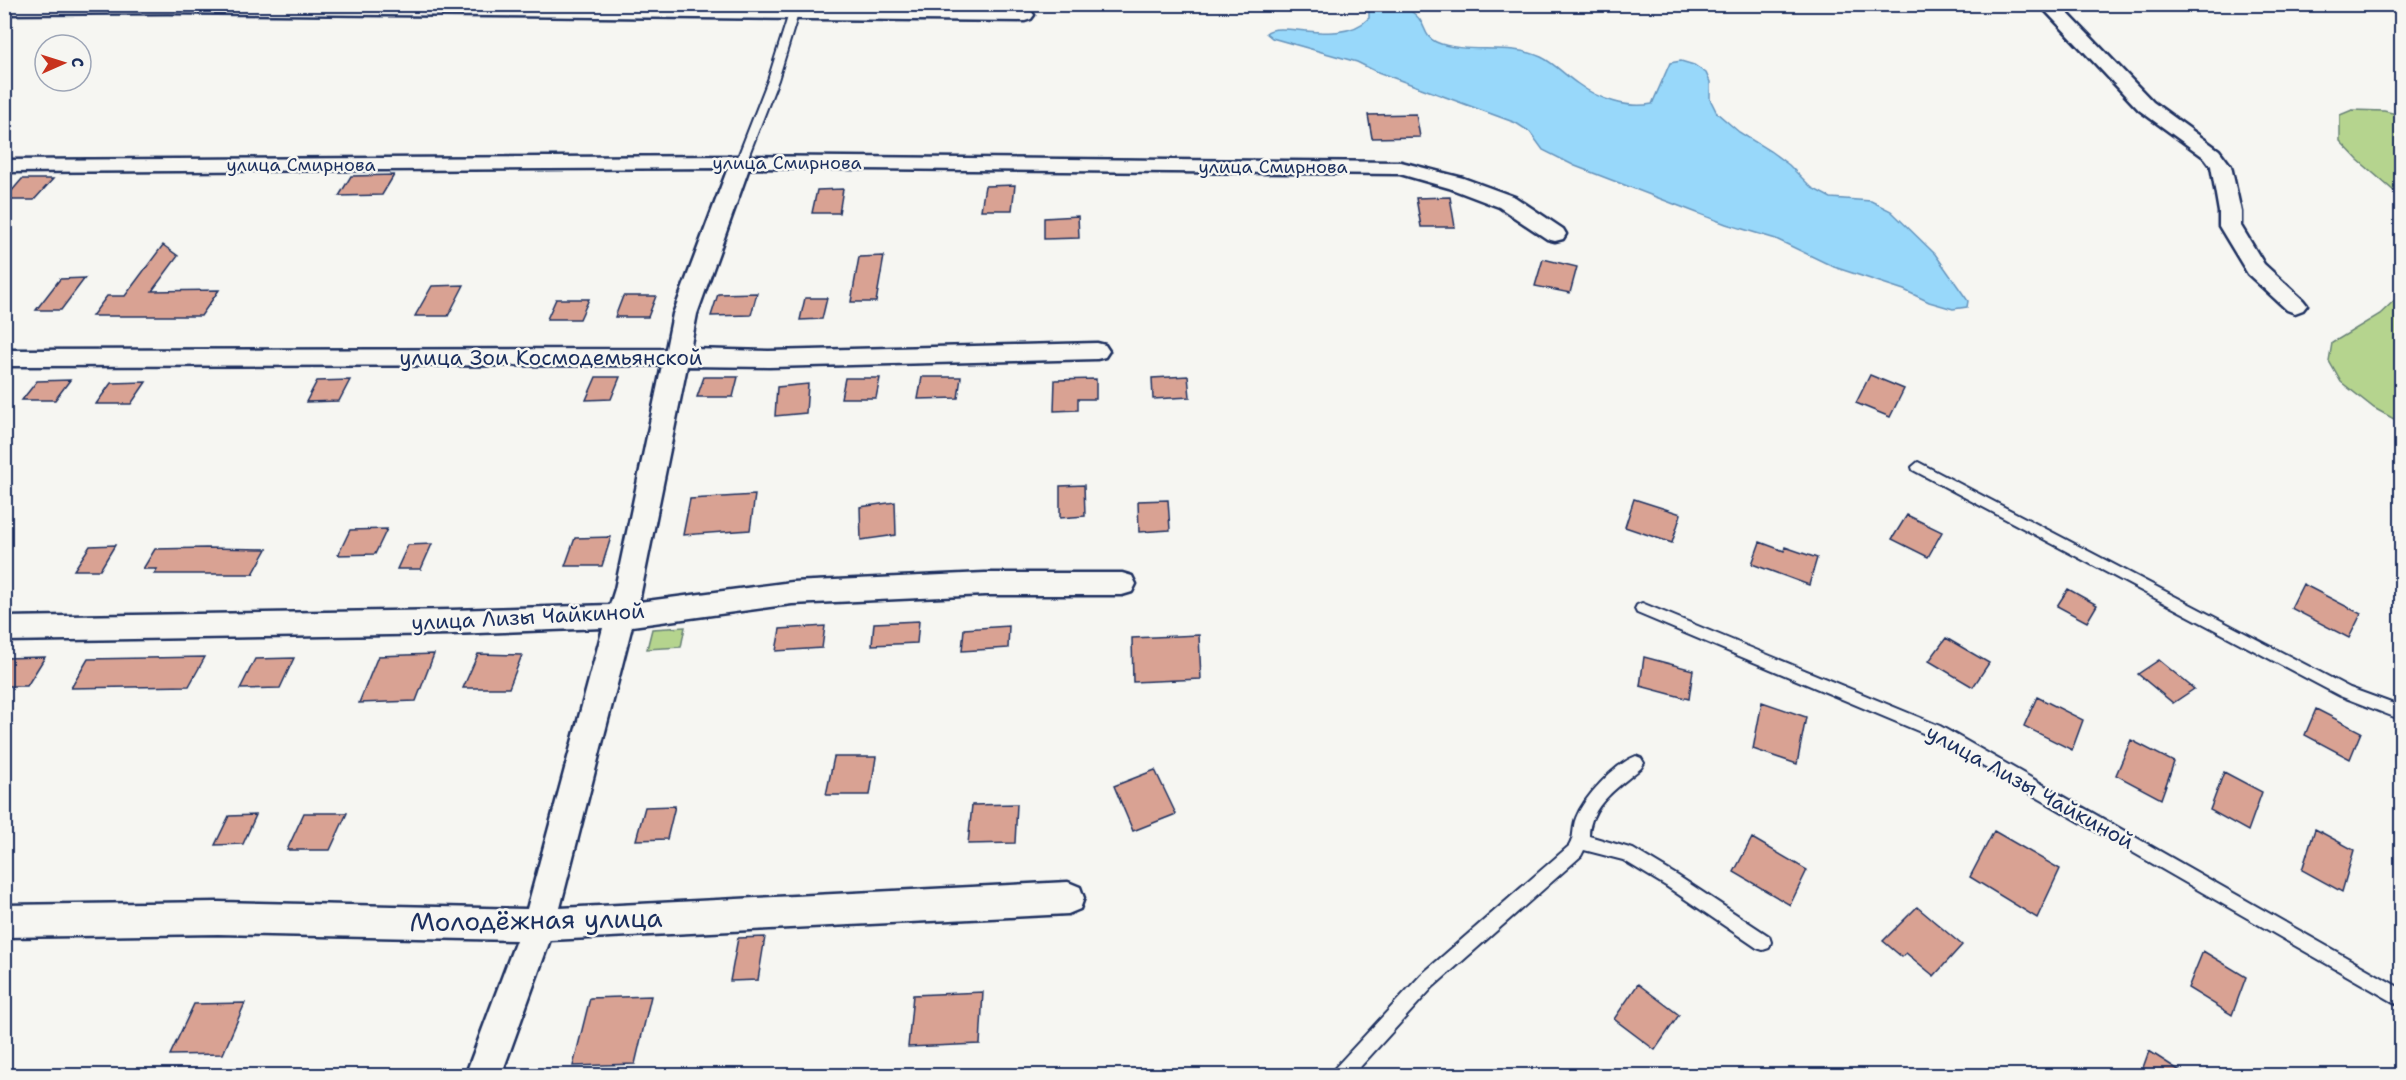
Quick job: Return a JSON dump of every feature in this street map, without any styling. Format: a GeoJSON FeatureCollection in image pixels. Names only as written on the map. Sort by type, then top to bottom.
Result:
{"type":"FeatureCollection","features":[{"type":"Feature","properties":{"kind":"street"},"geometry":{"type":"LineString","coordinates":[[2048,4],[2146,106],[2212,154],[2222,166],[2230,212],[2230,226],[2256,269],[2295,305]]}},
{"type":"Feature","properties":{"kind":"street"},"geometry":{"type":"LineString","coordinates":[[4,9],[795,9],[1025,15]]}},
{"type":"Feature","properties":{"kind":"street"},"geometry":{"type":"LineString","coordinates":[[483,1076],[539,925],[629,589],[685,315],[741,162]]}},
{"type":"Feature","properties":{"kind":"street","name":"улица Смирнова"},"geometry":{"type":"LineString","coordinates":[[4,166],[741,162],[1401,168],[1456,183],[1507,202],[1555,234]]}},
{"type":"Feature","properties":{"kind":"street","name":"улица Зои Космодемьянской"},"geometry":{"type":"LineString","coordinates":[[4,358],[675,357],[769,359],[1097,351]]}},
{"type":"Feature","properties":{"kind":"street","name":"улица Лизы Чайкиной"},"geometry":{"type":"LineString","coordinates":[[4,629],[452,622],[620,616],[792,592],[985,584],[1122,584]]}},
{"type":"Feature","properties":{"kind":"street","name":"Молодёжная улица"},"geometry":{"type":"LineString","coordinates":[[4,921],[218,918],[539,925],[1068,898]]}},
{"type":"Feature","properties":{"kind":"lane"},"geometry":{"type":"LineString","coordinates":[[741,162],[773,80],[795,9]]}},
{"type":"Feature","properties":{"kind":"lane"},"geometry":{"type":"LineString","coordinates":[[1918,467],[2345,692],[2402,714]]}},
{"type":"Feature","properties":{"kind":"lane","name":"улица Лизы Чайкиной"},"geometry":{"type":"LineString","coordinates":[[1642,609],[1935,731],[2402,999]]}},
{"type":"Feature","properties":{"kind":"lane"},"geometry":{"type":"LineString","coordinates":[[1339,1076],[1427,981],[1575,851],[1582,842],[1582,822],[1595,798],[1636,763]]}},
{"type":"Feature","properties":{"kind":"lane"},"geometry":{"type":"LineString","coordinates":[[1582,842],[1627,854],[1763,942]]}},
{"type":"Feature","properties":{"kind":"green space"},"geometry":{"type":"Polygon","coordinates":[[[2352,110],[2384,111],[2401,115],[2401,197],[2358,160],[2340,141],[2340,115],[2352,110]]]}},
{"type":"Feature","properties":{"kind":"green space"},"geometry":{"type":"Polygon","coordinates":[[[2401,294],[2401,423],[2374,408],[2341,382],[2329,361],[2332,343],[2380,314],[2401,294]]]}},
{"type":"Feature","properties":{"kind":"green space"},"geometry":{"type":"Polygon","coordinates":[[[685,627],[681,647],[647,649],[652,629],[685,627]]]}},
{"type":"Feature","properties":{"kind":"water"},"geometry":{"type":"Polygon","coordinates":[[[1369,5],[1403,5],[1418,18],[1430,38],[1448,46],[1515,50],[1541,57],[1586,89],[1623,104],[1652,104],[1670,63],[1681,61],[1694,65],[1706,73],[1710,82],[1710,99],[1717,113],[1739,132],[1789,165],[1812,188],[1831,198],[1871,201],[1891,211],[1935,254],[1968,301],[1967,307],[1953,309],[1929,302],[1904,290],[1834,267],[1776,239],[1726,224],[1575,166],[1543,150],[1530,132],[1516,123],[1375,71],[1357,62],[1272,38],[1266,33],[1284,29],[1343,31],[1357,27],[1369,18],[1369,5]]]}},
{"type":"Feature","properties":{"kind":"building"},"geometry":{"type":"Polygon","coordinates":[[[1416,114],[1420,137],[1372,138],[1368,115],[1416,114]]]}},
{"type":"Feature","properties":{"kind":"building"},"geometry":{"type":"Polygon","coordinates":[[[394,175],[382,195],[339,196],[351,176],[394,175]]]}},
{"type":"Feature","properties":{"kind":"building"},"geometry":{"type":"Polygon","coordinates":[[[22,179],[53,179],[34,200],[4,200],[22,179]]]}},
{"type":"Feature","properties":{"kind":"building"},"geometry":{"type":"Polygon","coordinates":[[[1015,185],[1012,210],[981,210],[985,186],[1015,185]]]}},
{"type":"Feature","properties":{"kind":"building"},"geometry":{"type":"Polygon","coordinates":[[[843,189],[839,213],[812,213],[817,190],[843,189]]]}},
{"type":"Feature","properties":{"kind":"building"},"geometry":{"type":"Polygon","coordinates":[[[1450,197],[1455,227],[1421,227],[1416,198],[1450,197]]]}},
{"type":"Feature","properties":{"kind":"building"},"geometry":{"type":"Polygon","coordinates":[[[1078,216],[1079,238],[1044,239],[1044,218],[1078,216]]]}},
{"type":"Feature","properties":{"kind":"building"},"geometry":{"type":"Polygon","coordinates":[[[163,245],[178,256],[152,291],[219,290],[201,316],[92,316],[107,296],[125,296],[163,245]]]}},
{"type":"Feature","properties":{"kind":"building"},"geometry":{"type":"Polygon","coordinates":[[[884,256],[876,302],[851,302],[859,257],[884,256]]]}},
{"type":"Feature","properties":{"kind":"building"},"geometry":{"type":"Polygon","coordinates":[[[1543,259],[1577,267],[1570,293],[1535,286],[1543,259]]]}},
{"type":"Feature","properties":{"kind":"building"},"geometry":{"type":"Polygon","coordinates":[[[85,278],[61,310],[36,310],[60,279],[85,278]]]}},
{"type":"Feature","properties":{"kind":"building"},"geometry":{"type":"Polygon","coordinates":[[[464,285],[448,316],[415,316],[432,286],[464,285]]]}},
{"type":"Feature","properties":{"kind":"building"},"geometry":{"type":"Polygon","coordinates":[[[757,293],[751,315],[711,316],[718,294],[757,293]]]}},
{"type":"Feature","properties":{"kind":"building"},"geometry":{"type":"Polygon","coordinates":[[[623,296],[656,296],[648,317],[615,317],[623,296]]]}},
{"type":"Feature","properties":{"kind":"building"},"geometry":{"type":"Polygon","coordinates":[[[805,298],[827,298],[822,319],[800,320],[805,298]]]}},
{"type":"Feature","properties":{"kind":"building"},"geometry":{"type":"Polygon","coordinates":[[[556,299],[589,299],[580,319],[547,319],[556,299]]]}},
{"type":"Feature","properties":{"kind":"building"},"geometry":{"type":"Polygon","coordinates":[[[1870,375],[1904,389],[1890,417],[1856,403],[1870,375]]]}},
{"type":"Feature","properties":{"kind":"building"},"geometry":{"type":"Polygon","coordinates":[[[1188,376],[1190,397],[1153,399],[1152,378],[1188,376]]]}},
{"type":"Feature","properties":{"kind":"building"},"geometry":{"type":"Polygon","coordinates":[[[596,377],[620,377],[611,399],[586,400],[596,377]]]}},
{"type":"Feature","properties":{"kind":"building"},"geometry":{"type":"Polygon","coordinates":[[[704,377],[738,377],[733,397],[697,397],[704,377]]]}},
{"type":"Feature","properties":{"kind":"building"},"geometry":{"type":"Polygon","coordinates":[[[922,377],[961,377],[958,398],[918,399],[922,377]]]}},
{"type":"Feature","properties":{"kind":"building"},"geometry":{"type":"Polygon","coordinates":[[[845,378],[880,378],[876,398],[841,398],[845,378]]]}},
{"type":"Feature","properties":{"kind":"building"},"geometry":{"type":"Polygon","coordinates":[[[1096,379],[1096,399],[1078,399],[1078,410],[1054,411],[1055,380],[1096,379]]]}},
{"type":"Feature","properties":{"kind":"building"},"geometry":{"type":"Polygon","coordinates":[[[70,380],[55,400],[22,400],[37,381],[70,380]]]}},
{"type":"Feature","properties":{"kind":"building"},"geometry":{"type":"Polygon","coordinates":[[[350,380],[339,401],[306,402],[317,381],[350,380]]]}},
{"type":"Feature","properties":{"kind":"building"},"geometry":{"type":"Polygon","coordinates":[[[146,382],[131,404],[96,404],[111,383],[146,382]]]}},
{"type":"Feature","properties":{"kind":"building"},"geometry":{"type":"Polygon","coordinates":[[[808,384],[806,413],[775,416],[777,387],[808,384]]]}},
{"type":"Feature","properties":{"kind":"building"},"geometry":{"type":"Polygon","coordinates":[[[1084,485],[1085,516],[1060,518],[1060,486],[1084,485]]]}},
{"type":"Feature","properties":{"kind":"building"},"geometry":{"type":"Polygon","coordinates":[[[755,495],[750,530],[683,535],[690,499],[755,495]]]}},
{"type":"Feature","properties":{"kind":"building"},"geometry":{"type":"Polygon","coordinates":[[[1634,499],[1681,514],[1672,543],[1625,527],[1634,499]]]}},
{"type":"Feature","properties":{"kind":"building"},"geometry":{"type":"Polygon","coordinates":[[[1168,500],[1170,530],[1139,532],[1138,501],[1168,500]]]}},
{"type":"Feature","properties":{"kind":"building"},"geometry":{"type":"Polygon","coordinates":[[[895,502],[896,535],[861,540],[860,507],[895,502]]]}},
{"type":"Feature","properties":{"kind":"building"},"geometry":{"type":"Polygon","coordinates":[[[1907,515],[1942,532],[1928,557],[1892,539],[1907,515]]]}},
{"type":"Feature","properties":{"kind":"building"},"geometry":{"type":"Polygon","coordinates":[[[387,529],[375,554],[338,555],[350,530],[387,529]]]}},
{"type":"Feature","properties":{"kind":"building"},"geometry":{"type":"Polygon","coordinates":[[[611,537],[602,566],[565,566],[575,538],[611,537]]]}},
{"type":"Feature","properties":{"kind":"building"},"geometry":{"type":"Polygon","coordinates":[[[1760,542],[1784,551],[1785,547],[1817,558],[1809,585],[1752,564],[1760,542]]]}},
{"type":"Feature","properties":{"kind":"building"},"geometry":{"type":"Polygon","coordinates":[[[432,544],[421,569],[397,569],[408,545],[432,544]]]}},
{"type":"Feature","properties":{"kind":"building"},"geometry":{"type":"Polygon","coordinates":[[[115,545],[100,570],[74,570],[90,546],[115,545]]]}},
{"type":"Feature","properties":{"kind":"building"},"geometry":{"type":"Polygon","coordinates":[[[155,549],[267,549],[253,574],[154,574],[157,569],[143,569],[155,549]]]}},
{"type":"Feature","properties":{"kind":"building"},"geometry":{"type":"Polygon","coordinates":[[[2303,584],[2361,614],[2349,638],[2291,608],[2303,584]]]}},
{"type":"Feature","properties":{"kind":"building"},"geometry":{"type":"Polygon","coordinates":[[[2068,589],[2097,605],[2087,622],[2057,606],[2068,589]]]}},
{"type":"Feature","properties":{"kind":"building"},"geometry":{"type":"Polygon","coordinates":[[[919,621],[917,643],[872,645],[874,623],[919,621]]]}},
{"type":"Feature","properties":{"kind":"building"},"geometry":{"type":"Polygon","coordinates":[[[825,626],[822,648],[776,651],[780,629],[825,626]]]}},
{"type":"Feature","properties":{"kind":"building"},"geometry":{"type":"Polygon","coordinates":[[[1009,626],[1008,648],[962,651],[964,629],[1009,626]]]}},
{"type":"Feature","properties":{"kind":"building"},"geometry":{"type":"Polygon","coordinates":[[[1199,635],[1201,679],[1133,682],[1132,638],[1199,635]]]}},
{"type":"Feature","properties":{"kind":"building"},"geometry":{"type":"Polygon","coordinates":[[[1946,638],[1989,663],[1973,687],[1929,661],[1946,638]]]}},
{"type":"Feature","properties":{"kind":"building"},"geometry":{"type":"Polygon","coordinates":[[[434,654],[416,701],[359,703],[378,656],[434,654]]]}},
{"type":"Feature","properties":{"kind":"building"},"geometry":{"type":"Polygon","coordinates":[[[478,654],[522,655],[509,688],[463,688],[478,654]]]}},
{"type":"Feature","properties":{"kind":"building"},"geometry":{"type":"Polygon","coordinates":[[[45,657],[27,686],[4,686],[4,658],[45,657]]]}},
{"type":"Feature","properties":{"kind":"building"},"geometry":{"type":"Polygon","coordinates":[[[205,657],[189,686],[71,688],[88,659],[205,657]]]}},
{"type":"Feature","properties":{"kind":"building"},"geometry":{"type":"Polygon","coordinates":[[[1644,657],[1693,670],[1689,699],[1640,686],[1644,657]]]}},
{"type":"Feature","properties":{"kind":"building"},"geometry":{"type":"Polygon","coordinates":[[[294,658],[280,688],[240,689],[255,659],[294,658]]]}},
{"type":"Feature","properties":{"kind":"building"},"geometry":{"type":"Polygon","coordinates":[[[2159,660],[2194,689],[2173,703],[2138,674],[2159,660]]]}},
{"type":"Feature","properties":{"kind":"building"},"geometry":{"type":"Polygon","coordinates":[[[2037,697],[2083,720],[2072,750],[2024,726],[2037,697]]]}},
{"type":"Feature","properties":{"kind":"building"},"geometry":{"type":"Polygon","coordinates":[[[1762,702],[1806,717],[1797,764],[1753,749],[1762,702]]]}},
{"type":"Feature","properties":{"kind":"building"},"geometry":{"type":"Polygon","coordinates":[[[2316,709],[2361,732],[2350,759],[2305,735],[2316,709]]]}},
{"type":"Feature","properties":{"kind":"building"},"geometry":{"type":"Polygon","coordinates":[[[2131,740],[2174,762],[2161,799],[2116,775],[2131,740]]]}},
{"type":"Feature","properties":{"kind":"building"},"geometry":{"type":"Polygon","coordinates":[[[834,757],[876,757],[870,795],[826,795],[834,757]]]}},
{"type":"Feature","properties":{"kind":"building"},"geometry":{"type":"Polygon","coordinates":[[[1155,770],[1176,814],[1133,831],[1114,786],[1155,770]]]}},
{"type":"Feature","properties":{"kind":"building"},"geometry":{"type":"Polygon","coordinates":[[[2224,772],[2262,792],[2248,831],[2210,810],[2224,772]]]}},
{"type":"Feature","properties":{"kind":"building"},"geometry":{"type":"Polygon","coordinates":[[[1017,804],[1015,843],[968,844],[972,805],[1017,804]]]}},
{"type":"Feature","properties":{"kind":"building"},"geometry":{"type":"Polygon","coordinates":[[[675,806],[667,839],[636,840],[645,807],[675,806]]]}},
{"type":"Feature","properties":{"kind":"building"},"geometry":{"type":"Polygon","coordinates":[[[304,813],[347,813],[330,850],[287,850],[304,813]]]}},
{"type":"Feature","properties":{"kind":"building"},"geometry":{"type":"Polygon","coordinates":[[[256,815],[243,844],[215,845],[229,816],[256,815]]]}},
{"type":"Feature","properties":{"kind":"building"},"geometry":{"type":"Polygon","coordinates":[[[2315,829],[2354,850],[2342,892],[2302,870],[2315,829]]]}},
{"type":"Feature","properties":{"kind":"building"},"geometry":{"type":"Polygon","coordinates":[[[1994,831],[2060,869],[2037,918],[1970,877],[1994,831]]]}},
{"type":"Feature","properties":{"kind":"building"},"geometry":{"type":"Polygon","coordinates":[[[1752,838],[1807,870],[1790,905],[1734,872],[1752,838]]]}},
{"type":"Feature","properties":{"kind":"building"},"geometry":{"type":"Polygon","coordinates":[[[1917,907],[1962,945],[1934,976],[1906,953],[1902,957],[1883,941],[1917,907]]]}},
{"type":"Feature","properties":{"kind":"building"},"geometry":{"type":"Polygon","coordinates":[[[765,937],[758,980],[730,981],[738,938],[765,937]]]}},
{"type":"Feature","properties":{"kind":"building"},"geometry":{"type":"Polygon","coordinates":[[[2203,951],[2246,977],[2232,1015],[2188,988],[2203,951]]]}},
{"type":"Feature","properties":{"kind":"building"},"geometry":{"type":"Polygon","coordinates":[[[1638,984],[1679,1015],[1655,1050],[1614,1019],[1638,984]]]}},
{"type":"Feature","properties":{"kind":"building"},"geometry":{"type":"Polygon","coordinates":[[[983,992],[980,1044],[908,1047],[913,995],[983,992]]]}},
{"type":"Feature","properties":{"kind":"building"},"geometry":{"type":"Polygon","coordinates":[[[651,996],[635,1064],[573,1066],[590,998],[651,996]]]}},
{"type":"Feature","properties":{"kind":"building"},"geometry":{"type":"Polygon","coordinates":[[[245,1003],[223,1054],[170,1055],[194,1004],[245,1003]]]}},
{"type":"Feature","properties":{"kind":"building"},"geometry":{"type":"Polygon","coordinates":[[[2149,1051],[2188,1076],[2140,1076],[2149,1051]]]}}]}
